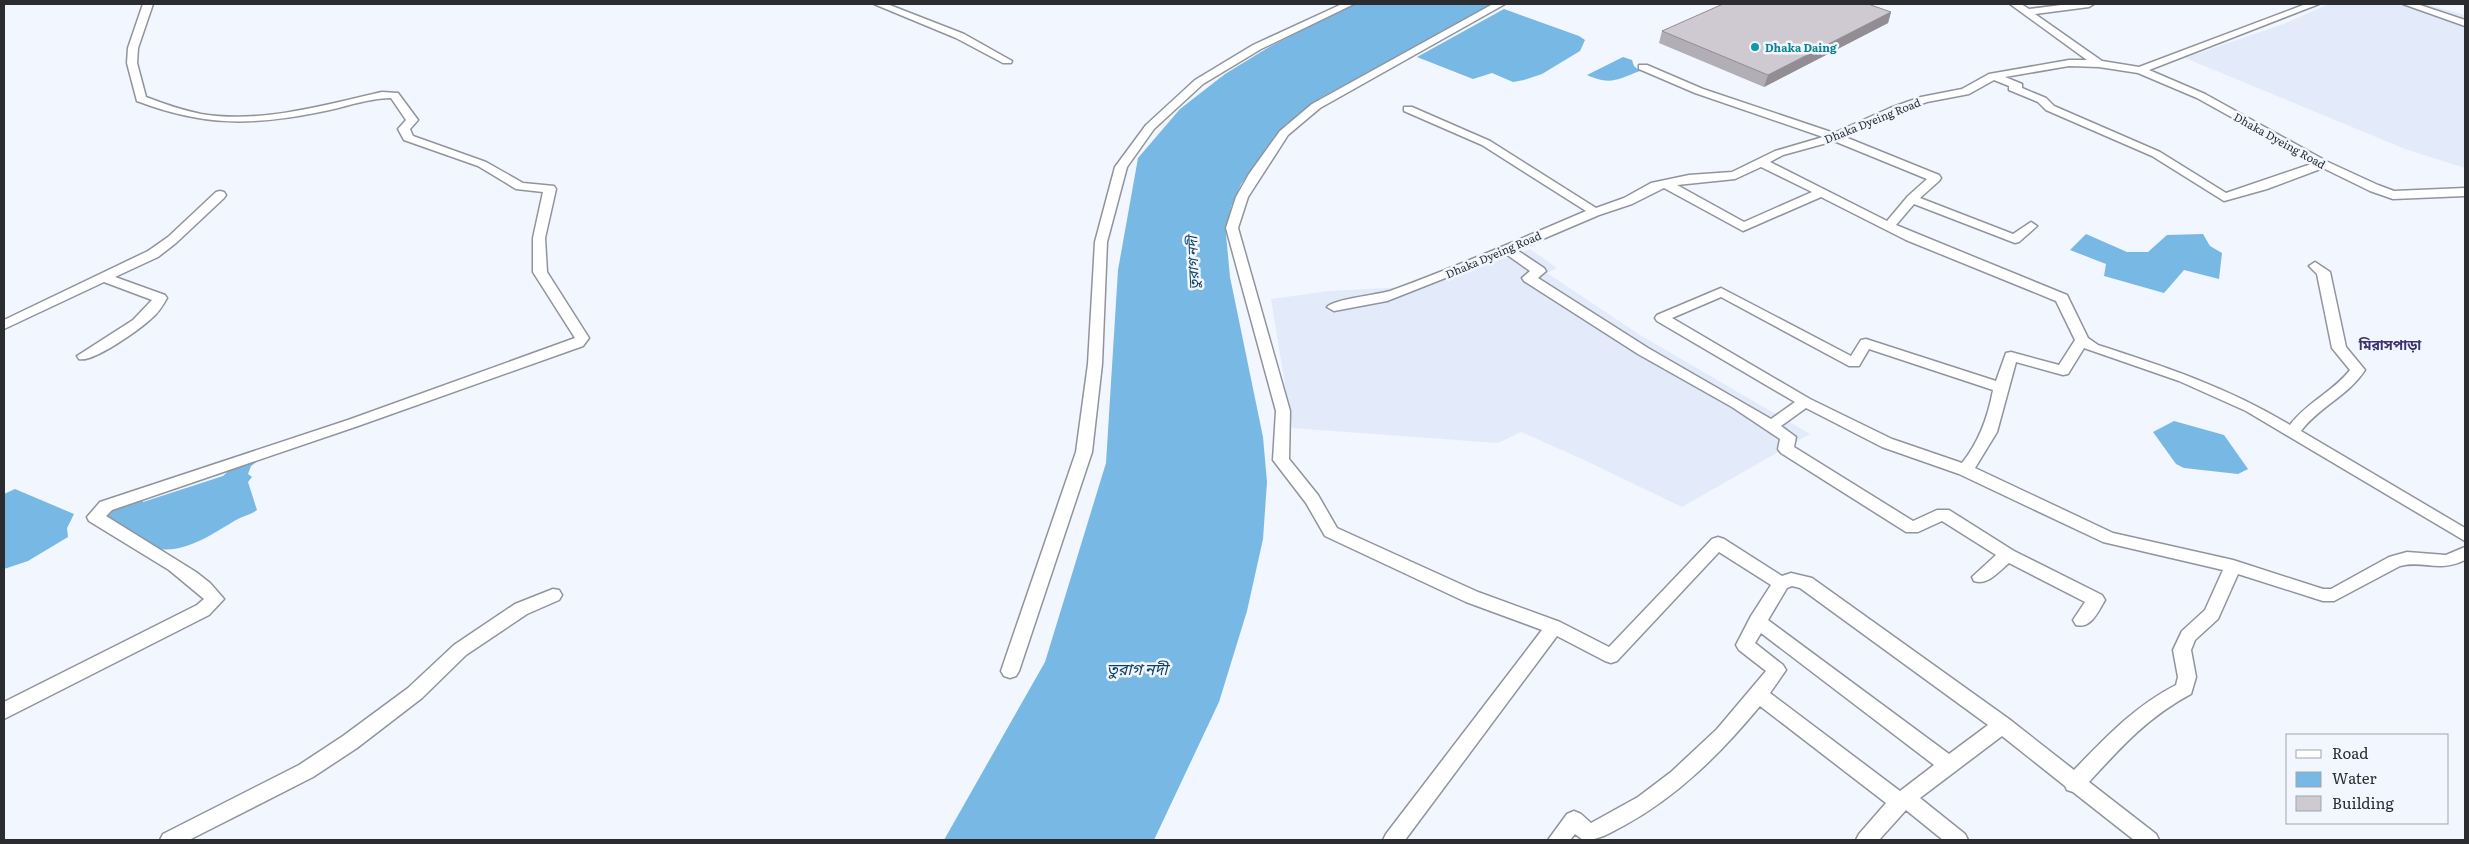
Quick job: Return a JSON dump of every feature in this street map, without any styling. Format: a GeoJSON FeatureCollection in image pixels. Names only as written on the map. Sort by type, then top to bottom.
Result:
{"type":"FeatureCollection","features":[{"type":"Feature","properties":{"kind":"street"},"geometry":{"type":"LineString","coordinates":[[4,711],[203,610],[215,599],[191,577],[95,518],[106,506],[353,423],[578,342],[582,338],[540,272],[539,238],[550,189],[520,186],[482,164],[408,138],[404,129],[412,120],[394,95],[382,95],[260,119],[202,119],[157,106],[141,99],[132,63],[133,48],[148,4]]}},
{"type":"Feature","properties":{"kind":"street"},"geometry":{"type":"LineString","coordinates":[[879,4],[960,36],[1007,61]]}},
{"type":"Feature","properties":{"kind":"street"},"geometry":{"type":"LineString","coordinates":[[1010,672],[1084,452],[1095,364],[1101,242],[1121,167],[1150,127],[1199,82],[1257,47],[1350,4]]}},
{"type":"Feature","properties":{"kind":"street"},"geometry":{"type":"LineString","coordinates":[[1500,4],[1316,106],[1284,133],[1255,174],[1242,198],[1232,228],[1283,411],[1280,460],[1312,499],[1331,532],[1472,597],[1554,627],[1610,656],[1718,543],[1781,583]]}},
{"type":"Feature","properties":{"kind":"street"},"geometry":{"type":"LineString","coordinates":[[2015,4],[2029,12],[2099,64]]}},
{"type":"Feature","properties":{"kind":"street"},"geometry":{"type":"LineString","coordinates":[[2029,12],[2089,4]]}},
{"type":"Feature","properties":{"kind":"street"},"geometry":{"type":"LineString","coordinates":[[2280,4],[2298,10]]}},
{"type":"Feature","properties":{"kind":"street"},"geometry":{"type":"LineString","coordinates":[[2140,70],[2314,4]]}},
{"type":"Feature","properties":{"kind":"street"},"geometry":{"type":"LineString","coordinates":[[2408,4],[2465,23]]}},
{"type":"Feature","properties":{"kind":"street","name":"Dhaka Dyeing Road"},"geometry":{"type":"LineString","coordinates":[[1334,307],[1382,298],[1451,273],[1595,212],[1628,201],[1655,186],[1689,179],[1735,175],[1779,153],[1835,137],[1894,110],[1925,99],[1966,92],[1993,76],[2069,63],[2099,64],[2140,70],[2201,96],[2324,164],[2393,195],[2465,192]]}},
{"type":"Feature","properties":{"kind":"street"},"geometry":{"type":"LineString","coordinates":[[1643,66],[1699,92],[1835,137],[1935,178],[1912,198],[1889,226]]}},
{"type":"Feature","properties":{"kind":"street"},"geometry":{"type":"LineString","coordinates":[[1993,76],[2018,86],[2013,88],[2042,100],[2050,108],[2066,116],[2156,154],[2224,197],[2263,186],[2324,164]]}},
{"type":"Feature","properties":{"kind":"street"},"geometry":{"type":"LineString","coordinates":[[1408,109],[1486,143],[1595,212]]}},
{"type":"Feature","properties":{"kind":"street"},"geometry":{"type":"LineString","coordinates":[[1761,162],[1910,238],[2062,298],[2082,340],[2102,352],[2184,378],[2252,408],[2465,535]]}},
{"type":"Feature","properties":{"kind":"street"},"geometry":{"type":"LineString","coordinates":[[1666,184],[1743,227],[1822,192]]}},
{"type":"Feature","properties":{"kind":"street"},"geometry":{"type":"LineString","coordinates":[[4,325],[153,254],[172,240],[220,195]]}},
{"type":"Feature","properties":{"kind":"street"},"geometry":{"type":"LineString","coordinates":[[1912,198],[2015,239],[2031,226]]}},
{"type":"Feature","properties":{"kind":"street"},"geometry":{"type":"LineString","coordinates":[[1507,249],[1539,271],[1529,278],[1643,351],[1736,404],[1788,437],[1786,449],[1912,528],[1943,514],[2008,555],[2096,600],[2082,620]]}},
{"type":"Feature","properties":{"kind":"street"},"geometry":{"type":"LineString","coordinates":[[2293,432],[2307,414],[2345,386],[2358,370],[2339,348],[2322,272],[2316,266]]}},
{"type":"Feature","properties":{"kind":"street"},"geometry":{"type":"LineString","coordinates":[[84,356],[145,317],[158,303],[160,298],[104,278]]}},
{"type":"Feature","properties":{"kind":"street"},"geometry":{"type":"LineString","coordinates":[[2001,388],[1866,343],[1854,363],[1721,292],[1662,318],[1804,402],[1887,444],[1965,470],[2108,538],[2233,566],[2323,595],[2334,595],[2396,561],[2408,558],[2448,561],[2465,553]]}},
{"type":"Feature","properties":{"kind":"street"},"geometry":{"type":"LineString","coordinates":[[1965,470],[1977,455],[1995,421],[2001,388],[2011,356],[2063,371],[2082,340]]}},
{"type":"Feature","properties":{"kind":"street"},"geometry":{"type":"LineString","coordinates":[[1771,426],[1804,402]]}},
{"type":"Feature","properties":{"kind":"street"},"geometry":{"type":"LineString","coordinates":[[1980,577],[2008,555]]}},
{"type":"Feature","properties":{"kind":"street"},"geometry":{"type":"LineString","coordinates":[[2074,784],[2129,726],[2160,702],[2184,689],[2187,677],[2182,650],[2188,636],[2212,614],[2233,566]]}},
{"type":"Feature","properties":{"kind":"street"},"geometry":{"type":"LineString","coordinates":[[1558,840],[1574,820],[1590,834],[1661,792],[1717,740],[1759,695],[1777,670],[1746,645],[1781,583],[1791,579],[1806,582],[2002,725],[2074,784],[2149,840]]}},
{"type":"Feature","properties":{"kind":"street"},"geometry":{"type":"LineString","coordinates":[[170,840],[306,771],[350,742],[415,693],[460,650],[521,609],[553,596]]}},
{"type":"Feature","properties":{"kind":"street"},"geometry":{"type":"LineString","coordinates":[[1758,621],[1948,765]]}},
{"type":"Feature","properties":{"kind":"street"},"geometry":{"type":"LineString","coordinates":[[1393,840],[1554,627]]}},
{"type":"Feature","properties":{"kind":"street"},"geometry":{"type":"LineString","coordinates":[[1759,695],[1958,840]]}},
{"type":"Feature","properties":{"kind":"street"},"geometry":{"type":"LineString","coordinates":[[1866,840],[1903,800],[2002,725]]}},
{"type":"Feature","properties":{"kind":"shaded area"},"geometry":{"type":"Polygon","coordinates":[[[2329,4],[2426,4],[2465,15],[2465,168],[2405,149],[2185,58],[2286,23],[2329,4]]]}},
{"type":"Feature","properties":{"kind":"shaded area"},"geometry":{"type":"Polygon","coordinates":[[[1530,249],[1557,268],[1547,273],[1640,335],[1810,434],[1682,507],[1521,432],[1498,443],[1292,428],[1271,299],[1329,291],[1428,286],[1530,249]]]}},
{"type":"Feature","properties":{"kind":"water","name":"তুরাগ নদী"},"geometry":{"type":"Polygon","coordinates":[[[1353,4],[1494,4],[1322,97],[1286,124],[1241,184],[1231,207],[1226,234],[1230,277],[1263,437],[1267,482],[1263,539],[1247,611],[1219,702],[1154,840],[944,840],[1045,662],[1106,463],[1118,270],[1138,158],[1180,109],[1225,74],[1269,47],[1353,4]]]}},
{"type":"Feature","properties":{"kind":"water"},"geometry":{"type":"Polygon","coordinates":[[[1504,9],[1579,36],[1585,40],[1580,51],[1542,74],[1513,82],[1492,73],[1473,79],[1417,57],[1504,9]]]}},
{"type":"Feature","properties":{"kind":"water"},"geometry":{"type":"Polygon","coordinates":[[[1623,57],[1632,60],[1634,66],[1640,71],[1609,81],[1587,75],[1623,57]]]}},
{"type":"Feature","properties":{"kind":"water"},"geometry":{"type":"Polygon","coordinates":[[[2086,234],[2127,252],[2148,252],[2167,235],[2203,234],[2210,246],[2222,253],[2219,279],[2184,270],[2164,293],[2104,276],[2106,264],[2070,250],[2086,234]]]}},
{"type":"Feature","properties":{"kind":"water"},"geometry":{"type":"Polygon","coordinates":[[[2174,421],[2224,435],[2248,469],[2238,474],[2184,468],[2176,464],[2153,432],[2174,421]]]}},
{"type":"Feature","properties":{"kind":"water"},"geometry":{"type":"Polygon","coordinates":[[[259,460],[251,466],[248,474],[252,477],[248,482],[257,510],[189,545],[179,548],[159,549],[107,517],[116,506],[142,497],[143,502],[223,476],[235,465],[259,460]]]}},
{"type":"Feature","properties":{"kind":"water"},"geometry":{"type":"Polygon","coordinates":[[[15,489],[74,514],[67,528],[68,537],[28,561],[4,569],[4,494],[15,489]]]}},
{"type":"Feature","properties":{"kind":"building","name":"Dhaka Daing"},"geometry":{"type":"Polygon","coordinates":[[[1723,4],[1868,4],[1891,12],[1768,75],[1662,31],[1723,4]]]}},
{"type":"Feature","properties":{"kind":"place","name":"Dhaka Daing"},"geometry":{"type":"Point","coordinates":[1755,47]}},
{"type":"Feature","properties":{"kind":"district","name":"মিরাসপাড়া"},"geometry":{"type":"Point","coordinates":[2390,344]}}]}
